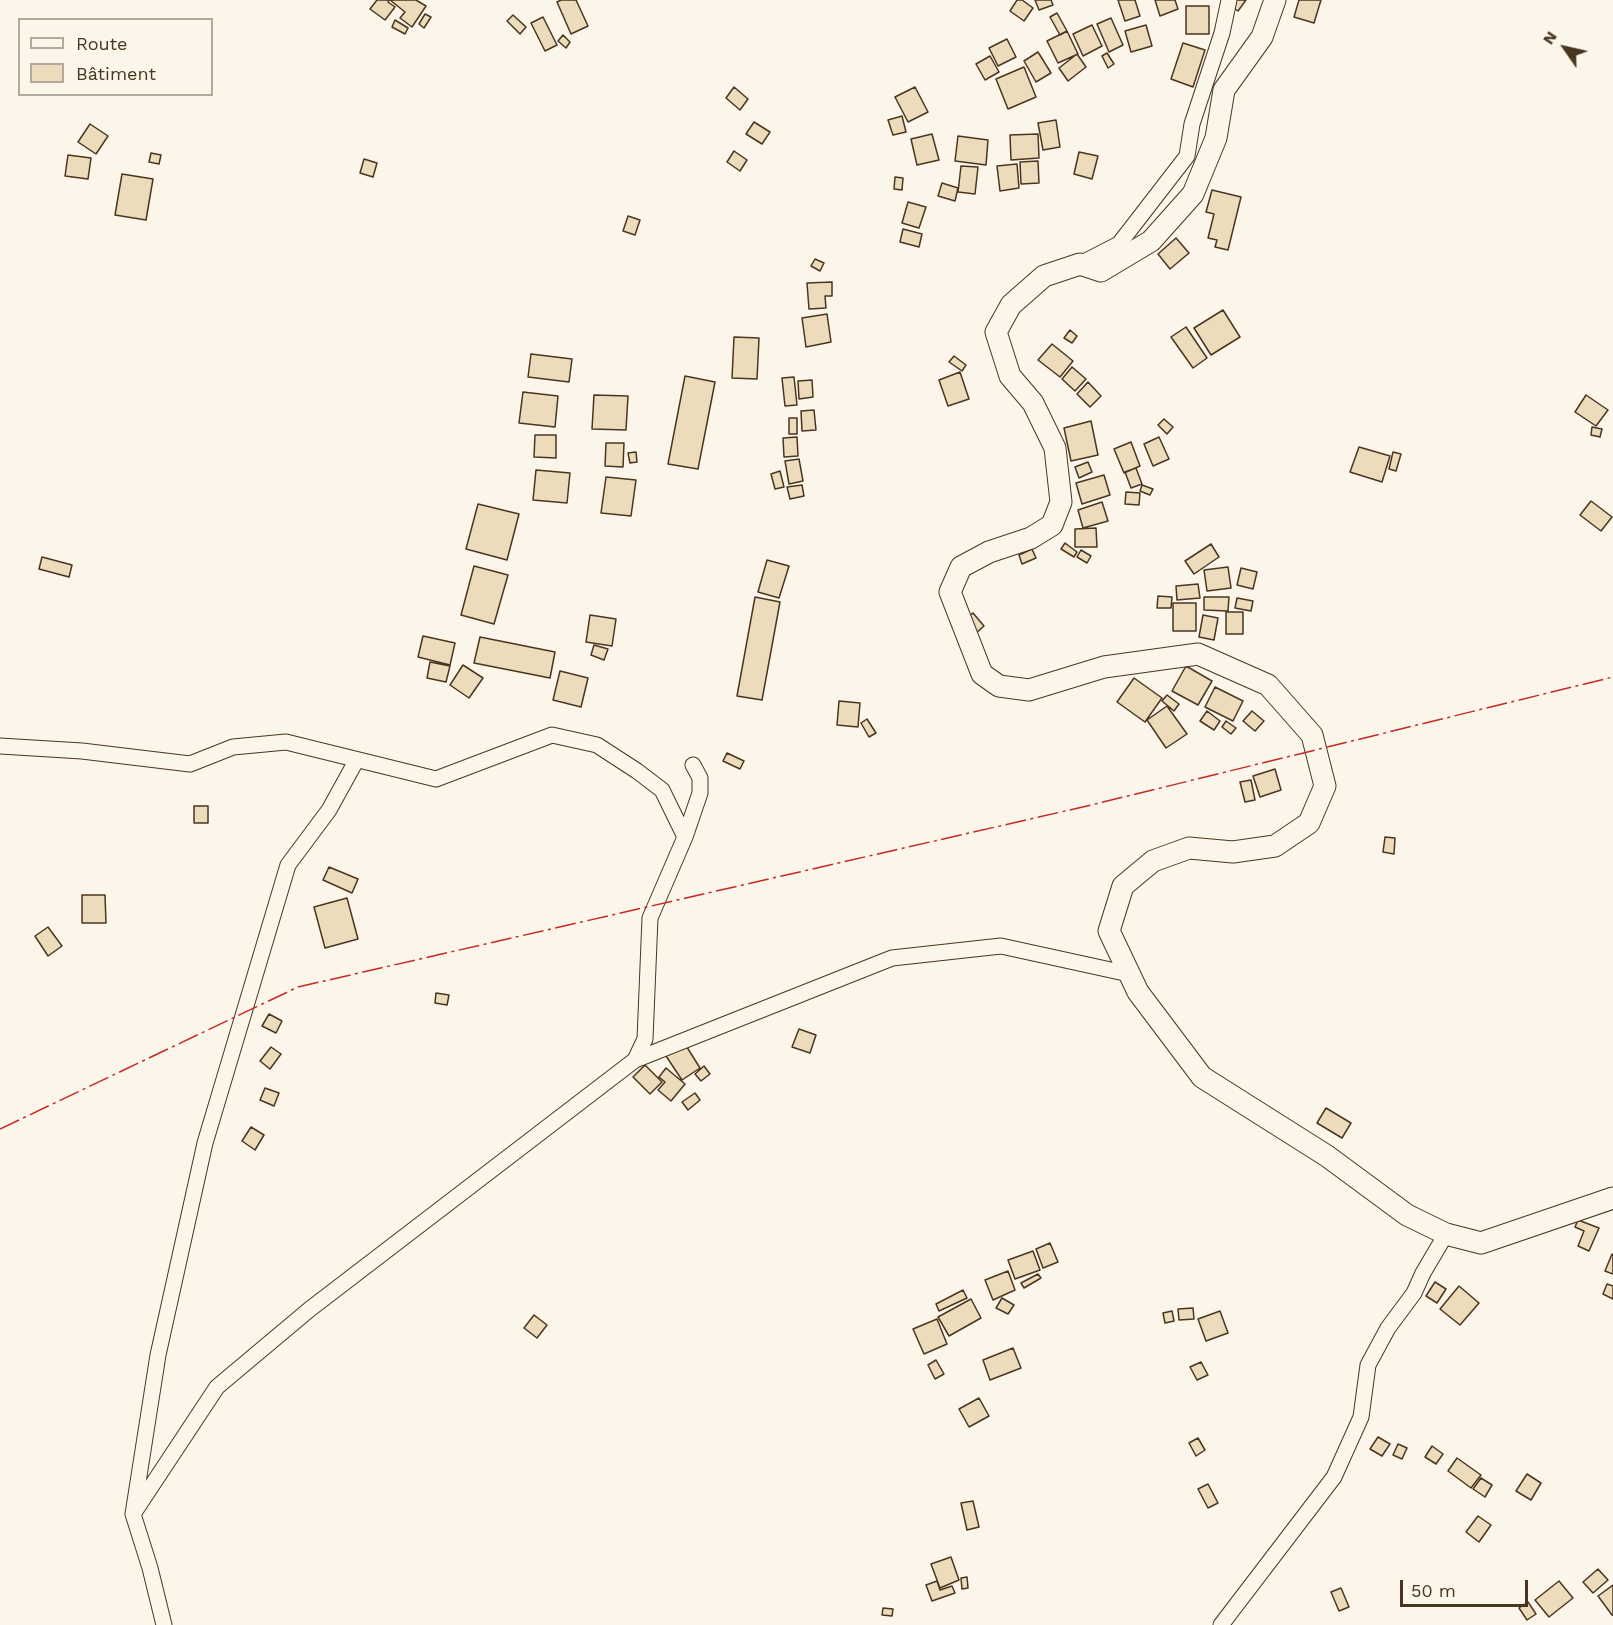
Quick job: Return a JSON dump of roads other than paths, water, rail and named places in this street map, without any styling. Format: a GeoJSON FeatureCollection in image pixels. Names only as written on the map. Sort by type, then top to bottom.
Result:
{"type":"FeatureCollection","features":[{"type":"Feature","properties":{"kind":"street"},"geometry":{"type":"LineString","coordinates":[[1222,0],[1222,33]]}},
{"type":"Feature","properties":{"kind":"street"},"geometry":{"type":"LineString","coordinates":[[1229,0],[1222,33],[1192,124],[1187,156],[1119,244],[1080,264],[1044,276],[1011,305],[996,332],[1010,376],[1033,403],[1055,448],[1061,502],[1052,525],[1031,538],[989,552],[961,567],[950,591],[982,674],[999,686],[1029,690],[1104,667],[1198,654],[1268,685],[1312,735],[1325,786],[1310,823],[1275,846],[1233,852],[1189,848],[1153,861],[1123,886],[1109,931],[1138,992],[1202,1077],[1327,1156],[1407,1215],[1446,1234],[1481,1243],[1613,1198]]}},
{"type":"Feature","properties":{"kind":"street"},"geometry":{"type":"LineString","coordinates":[[1080,264],[1101,271],[1151,241],[1193,194],[1216,138],[1224,90],[1262,37],[1275,0]]}},
{"type":"Feature","properties":{"kind":"street"},"geometry":{"type":"LineString","coordinates":[[0,746],[82,751],[190,764],[233,747],[286,742],[436,779],[552,735],[597,745],[662,789],[685,837]]}},
{"type":"Feature","properties":{"kind":"street"},"geometry":{"type":"LineString","coordinates":[[164,1625],[150,1568],[133,1514],[158,1355],[205,1143],[288,865],[329,810],[356,761]]}},
{"type":"Feature","properties":{"kind":"street"},"geometry":{"type":"LineString","coordinates":[[635,1060],[645,1039],[650,918],[685,837],[700,793],[700,778],[693,765]]}},
{"type":"Feature","properties":{"kind":"street"},"geometry":{"type":"LineString","coordinates":[[133,1514],[217,1387],[310,1309],[635,1060],[892,958],[1001,946],[1129,974]]}},
{"type":"Feature","properties":{"kind":"street"},"geometry":{"type":"LineString","coordinates":[[1221,1625],[1334,1477],[1361,1417],[1368,1365],[1388,1328],[1414,1293],[1446,1234]]}}]}
